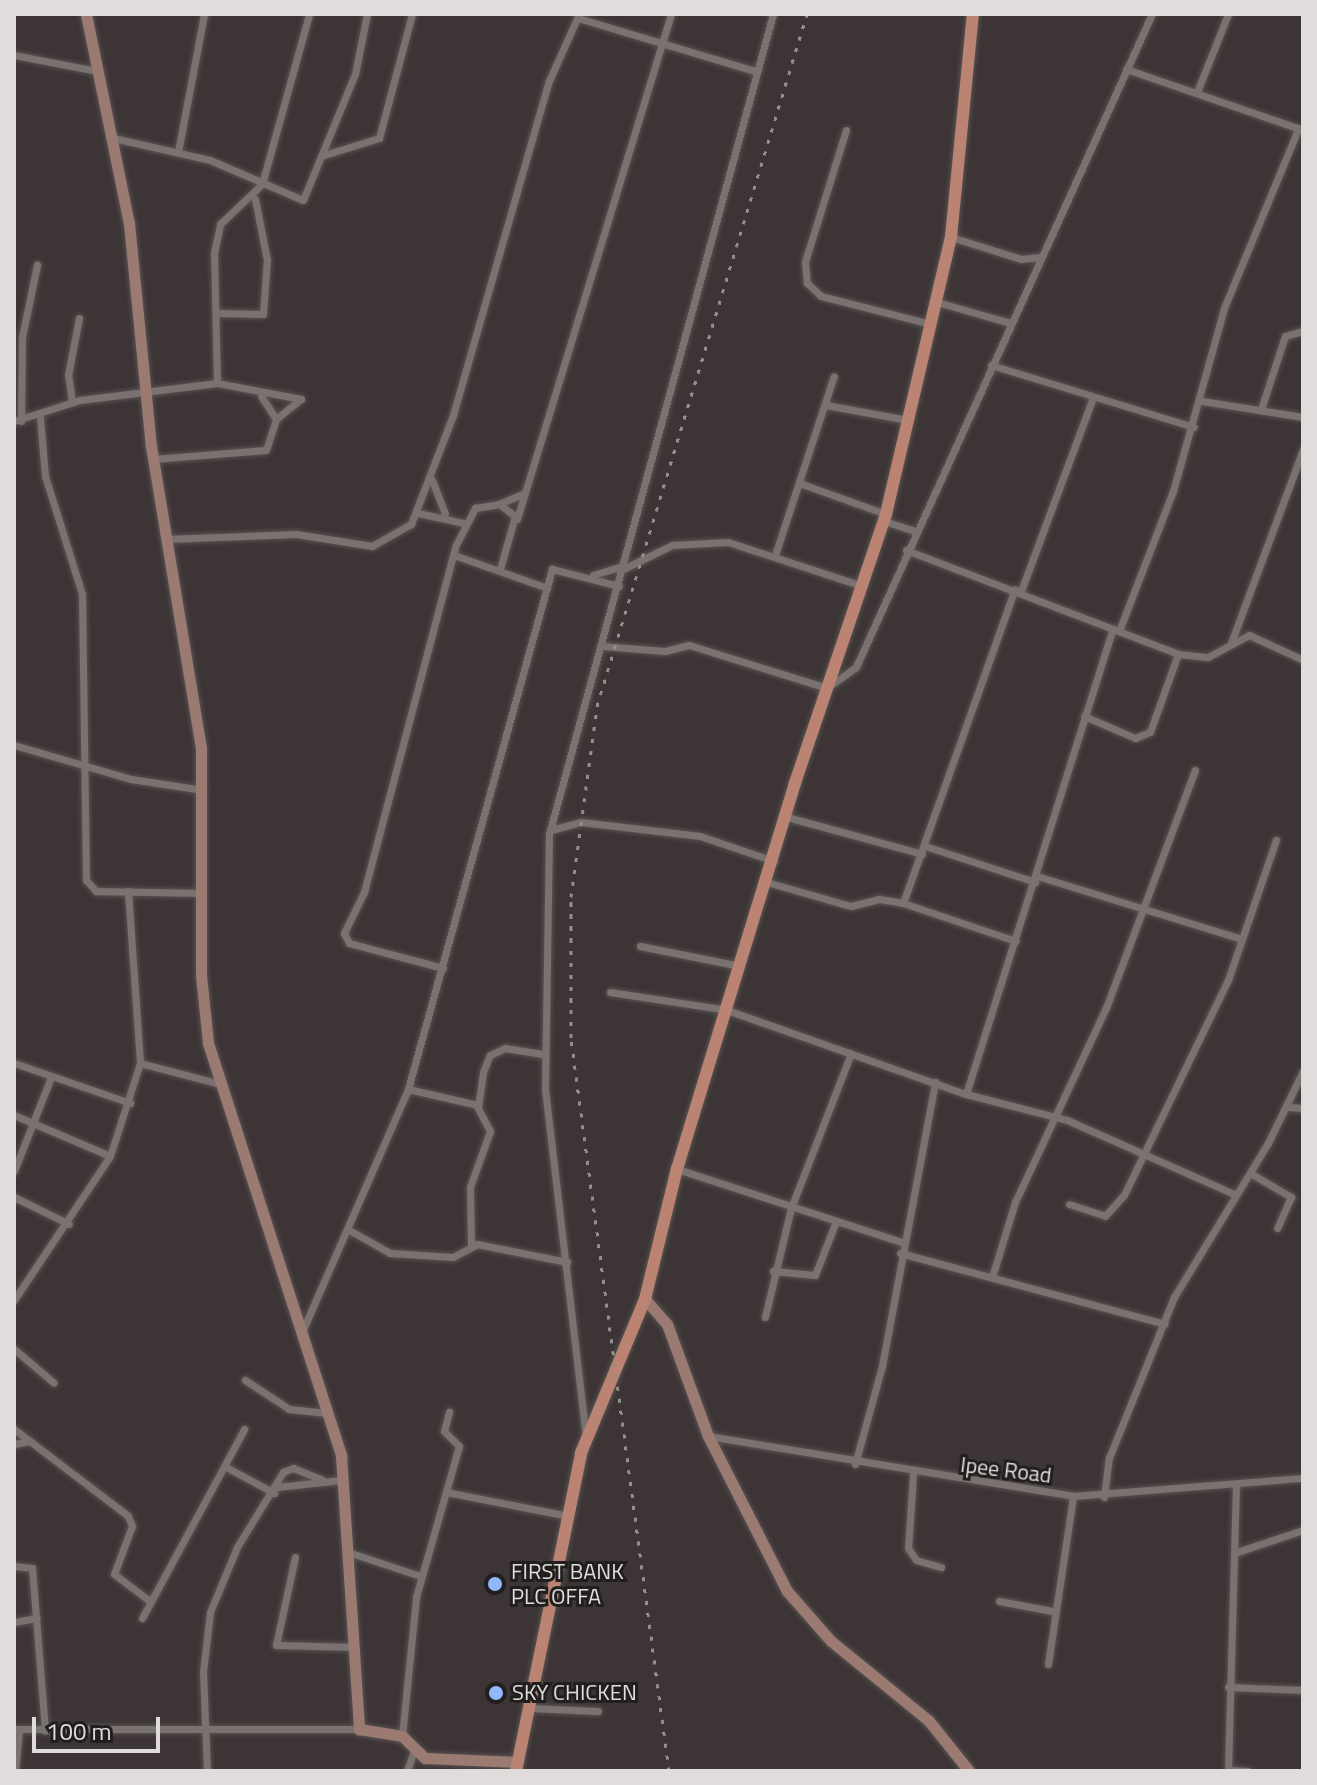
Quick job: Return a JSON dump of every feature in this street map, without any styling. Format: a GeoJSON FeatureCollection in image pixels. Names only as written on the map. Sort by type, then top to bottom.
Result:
{"type":"FeatureCollection","features":[{"type":"Feature","properties":{"kind":"main road"},"geometry":{"type":"LineString","coordinates":[[517,1766],[586,1440],[645,1299],[677,1169],[770,883],[827,688],[885,518],[951,237],[973,14]]}},
{"type":"Feature","properties":{"kind":"street"},"geometry":{"type":"LineString","coordinates":[[86,14],[92,70],[129,223],[153,459],[205,790],[202,986],[217,1083],[327,1413],[342,1480],[351,1553],[359,1729]]}},
{"type":"Feature","properties":{"kind":"street"},"geometry":{"type":"LineString","coordinates":[[178,152],[204,14]]}},
{"type":"Feature","properties":{"kind":"street"},"geometry":{"type":"LineString","coordinates":[[217,383],[218,229],[255,199],[262,184],[309,14]]}},
{"type":"Feature","properties":{"kind":"street"},"geometry":{"type":"LineString","coordinates":[[107,137],[178,152],[303,200],[355,74],[367,14]]}},
{"type":"Feature","properties":{"kind":"street"},"geometry":{"type":"LineString","coordinates":[[321,156],[379,138],[412,14]]}},
{"type":"Feature","properties":{"kind":"street"},"geometry":{"type":"LineString","coordinates":[[500,569],[671,14]]}},
{"type":"Feature","properties":{"kind":"street"},"geometry":{"type":"LineString","coordinates":[[586,1440],[543,1054],[551,830],[755,71],[773,14]]}},
{"type":"Feature","properties":{"kind":"street"},"geometry":{"type":"LineString","coordinates":[[602,646],[665,651],[689,645],[827,688],[856,667],[914,531],[1152,14]]}},
{"type":"Feature","properties":{"kind":"street"},"geometry":{"type":"LineString","coordinates":[[1197,92],[1228,14]]}},
{"type":"Feature","properties":{"kind":"street"},"geometry":{"type":"LineString","coordinates":[[166,539],[296,534],[372,546],[400,534],[418,513],[432,480],[526,181],[549,81],[579,16],[755,71]]}},
{"type":"Feature","properties":{"kind":"street"},"geometry":{"type":"LineString","coordinates":[[14,55],[92,70]]}},
{"type":"Feature","properties":{"kind":"street"},"geometry":{"type":"LineString","coordinates":[[966,1094],[1036,879],[1084,716],[1194,427],[1224,308],[1300,130],[1126,69]]}},
{"type":"Feature","properties":{"kind":"street"},"geometry":{"type":"LineString","coordinates":[[846,130],[805,262],[807,283],[821,296],[931,324]]}},
{"type":"Feature","properties":{"kind":"street"},"geometry":{"type":"LineString","coordinates":[[218,313],[263,314],[267,260],[255,199]]}},
{"type":"Feature","properties":{"kind":"street"},"geometry":{"type":"LineString","coordinates":[[951,237],[1021,259],[1040,257]]}},
{"type":"Feature","properties":{"kind":"street"},"geometry":{"type":"LineString","coordinates":[[37,265],[22,337],[18,421],[40,417],[72,402],[217,383],[261,396],[301,399],[276,419],[266,450],[153,459]]}},
{"type":"Feature","properties":{"kind":"street"},"geometry":{"type":"LineString","coordinates":[[937,302],[1010,323]]}},
{"type":"Feature","properties":{"kind":"street"},"geometry":{"type":"LineString","coordinates":[[72,402],[68,375],[79,318]]}},
{"type":"Feature","properties":{"kind":"street"},"geometry":{"type":"LineString","coordinates":[[1261,409],[1285,336],[1303,331]]}},
{"type":"Feature","properties":{"kind":"street"},"geometry":{"type":"LineString","coordinates":[[991,365],[1092,400],[1194,427]]}},
{"type":"Feature","properties":{"kind":"street"},"geometry":{"type":"LineString","coordinates":[[775,555],[802,484],[834,376]]}},
{"type":"Feature","properties":{"kind":"street"},"geometry":{"type":"LineString","coordinates":[[261,396],[276,419]]}},
{"type":"Feature","properties":{"kind":"street"},"geometry":{"type":"LineString","coordinates":[[903,903],[984,659],[1018,590],[1092,400]]}},
{"type":"Feature","properties":{"kind":"street"},"geometry":{"type":"LineString","coordinates":[[1202,401],[1239,412],[1261,409],[1303,417]]}},
{"type":"Feature","properties":{"kind":"street"},"geometry":{"type":"LineString","coordinates":[[826,405],[910,420]]}},
{"type":"Feature","properties":{"kind":"street"},"geometry":{"type":"LineString","coordinates":[[40,417],[45,476],[82,594],[82,767],[86,880],[96,891],[202,893]]}},
{"type":"Feature","properties":{"kind":"street"},"geometry":{"type":"LineString","coordinates":[[1230,645],[1303,449]]}},
{"type":"Feature","properties":{"kind":"street"},"geometry":{"type":"LineString","coordinates":[[432,480],[445,514]]}},
{"type":"Feature","properties":{"kind":"street"},"geometry":{"type":"LineString","coordinates":[[802,484],[914,531]]}},
{"type":"Feature","properties":{"kind":"street"},"geometry":{"type":"LineString","coordinates":[[443,968],[343,937],[364,892],[463,523],[475,508],[499,504],[523,494]]}},
{"type":"Feature","properties":{"kind":"street"},"geometry":{"type":"LineString","coordinates":[[499,504],[515,525]]}},
{"type":"Feature","properties":{"kind":"street"},"geometry":{"type":"LineString","coordinates":[[418,513],[445,514],[463,523]]}},
{"type":"Feature","properties":{"kind":"street"},"geometry":{"type":"LineString","coordinates":[[591,576],[623,568],[689,542],[728,542],[864,586]]}},
{"type":"Feature","properties":{"kind":"street"},"geometry":{"type":"LineString","coordinates":[[906,550],[1018,590],[1178,654],[1208,657],[1249,635],[1303,660]]}},
{"type":"Feature","properties":{"kind":"street"},"geometry":{"type":"LineString","coordinates":[[454,555],[547,588]]}},
{"type":"Feature","properties":{"kind":"street"},"geometry":{"type":"LineString","coordinates":[[301,1334],[408,1089],[554,567],[619,586]]}},
{"type":"Feature","properties":{"kind":"street"},"geometry":{"type":"LineString","coordinates":[[1084,716],[1135,738],[1150,732],[1178,654]]}},
{"type":"Feature","properties":{"kind":"street"},"geometry":{"type":"LineString","coordinates":[[14,745],[82,767],[205,790]]}},
{"type":"Feature","properties":{"kind":"street"},"geometry":{"type":"LineString","coordinates":[[993,1274],[1015,1202],[1058,1119],[1195,770]]}},
{"type":"Feature","properties":{"kind":"street"},"geometry":{"type":"LineString","coordinates":[[787,817],[1143,907],[1242,939]]}},
{"type":"Feature","properties":{"kind":"street"},"geometry":{"type":"LineString","coordinates":[[551,830],[601,822],[700,836],[775,861]]}},
{"type":"Feature","properties":{"kind":"street"},"geometry":{"type":"LineString","coordinates":[[1069,1204],[1105,1216],[1124,1195],[1140,1151],[1242,939],[1276,840]]}},
{"type":"Feature","properties":{"kind":"street"},"geometry":{"type":"LineString","coordinates":[[770,883],[851,906],[879,899],[903,903],[1016,941]]}},
{"type":"Feature","properties":{"kind":"street"},"geometry":{"type":"LineString","coordinates":[[14,1300],[69,1224],[110,1156],[130,1103],[140,1063],[128,891]]}},
{"type":"Feature","properties":{"kind":"street"},"geometry":{"type":"LineString","coordinates":[[640,946],[742,966]]}},
{"type":"Feature","properties":{"kind":"street"},"geometry":{"type":"LineString","coordinates":[[610,992],[727,1010],[966,1094],[1058,1119],[1140,1151],[1234,1194]]}},
{"type":"Feature","properties":{"kind":"street"},"geometry":{"type":"LineString","coordinates":[[471,1247],[470,1187],[490,1131],[478,1105],[490,1055],[514,1047],[543,1054]]}},
{"type":"Feature","properties":{"kind":"street"},"geometry":{"type":"LineString","coordinates":[[765,1317],[773,1271],[791,1208],[851,1053]]}},
{"type":"Feature","properties":{"kind":"street"},"geometry":{"type":"LineString","coordinates":[[14,1063],[130,1103]]}},
{"type":"Feature","properties":{"kind":"street"},"geometry":{"type":"LineString","coordinates":[[140,1063],[217,1083]]}},
{"type":"Feature","properties":{"kind":"street"},"geometry":{"type":"LineString","coordinates":[[1104,1497],[1113,1446],[1165,1324],[1234,1194],[1250,1173],[1288,1107],[1303,1071]]}},
{"type":"Feature","properties":{"kind":"street"},"geometry":{"type":"LineString","coordinates":[[14,1171],[51,1077]]}},
{"type":"Feature","properties":{"kind":"street"},"geometry":{"type":"LineString","coordinates":[[855,1464],[882,1366],[902,1242],[935,1082]]}},
{"type":"Feature","properties":{"kind":"street"},"geometry":{"type":"LineString","coordinates":[[408,1089],[478,1105]]}},
{"type":"Feature","properties":{"kind":"street"},"geometry":{"type":"LineString","coordinates":[[1288,1107],[1303,1108]]}},
{"type":"Feature","properties":{"kind":"street"},"geometry":{"type":"LineString","coordinates":[[14,1115],[110,1156]]}},
{"type":"Feature","properties":{"kind":"street"},"geometry":{"type":"LineString","coordinates":[[677,1169],[835,1224],[902,1242]]}},
{"type":"Feature","properties":{"kind":"street"},"geometry":{"type":"LineString","coordinates":[[1250,1173],[1291,1197],[1277,1228]]}},
{"type":"Feature","properties":{"kind":"street"},"geometry":{"type":"LineString","coordinates":[[14,1197],[69,1224]]}},
{"type":"Feature","properties":{"kind":"street"},"geometry":{"type":"LineString","coordinates":[[773,1271],[815,1275],[835,1224]]}},
{"type":"Feature","properties":{"kind":"street"},"geometry":{"type":"LineString","coordinates":[[349,1230],[390,1253],[453,1257],[471,1247],[567,1262]]}},
{"type":"Feature","properties":{"kind":"street"},"geometry":{"type":"LineString","coordinates":[[900,1253],[993,1274],[1165,1324]]}},
{"type":"Feature","properties":{"kind":"street"},"geometry":{"type":"LineString","coordinates":[[645,1299],[667,1324],[708,1436],[805,1616],[929,1721],[968,1771]]}},
{"type":"Feature","properties":{"kind":"street"},"geometry":{"type":"LineString","coordinates":[[14,1349],[54,1383]]}},
{"type":"Feature","properties":{"kind":"street"},"geometry":{"type":"LineString","coordinates":[[245,1380],[289,1409],[327,1413]]}},
{"type":"Feature","properties":{"kind":"street"},"geometry":{"type":"LineString","coordinates":[[413,1754],[402,1736],[420,1576],[459,1446],[444,1428],[449,1412]]}},
{"type":"Feature","properties":{"kind":"street"},"geometry":{"type":"LineString","coordinates":[[14,1429],[132,1520],[114,1574],[151,1602]]}},
{"type":"Feature","properties":{"kind":"street"},"geometry":{"type":"LineString","coordinates":[[142,1618],[244,1429]]}},
{"type":"Feature","properties":{"kind":"street","name":"Ipee Road"},"geometry":{"type":"LineString","coordinates":[[708,1436],[913,1475],[1073,1496],[1104,1497],[1303,1478]]}},
{"type":"Feature","properties":{"kind":"street"},"geometry":{"type":"LineString","coordinates":[[14,1444],[30,1441]]}},
{"type":"Feature","properties":{"kind":"street"},"geometry":{"type":"LineString","coordinates":[[226,1467],[276,1490],[322,1480],[342,1480]]}},
{"type":"Feature","properties":{"kind":"street"},"geometry":{"type":"LineString","coordinates":[[207,1771],[205,1732],[210,1612],[237,1547],[293,1468],[322,1480]]}},
{"type":"Feature","properties":{"kind":"street"},"geometry":{"type":"LineString","coordinates":[[913,1475],[908,1548],[916,1560],[941,1567]]}},
{"type":"Feature","properties":{"kind":"street"},"geometry":{"type":"LineString","coordinates":[[1236,1486],[1237,1552],[1228,1687],[1228,1770],[1248,1771]]}},
{"type":"Feature","properties":{"kind":"street"},"geometry":{"type":"LineString","coordinates":[[446,1492],[568,1516]]}},
{"type":"Feature","properties":{"kind":"street"},"geometry":{"type":"LineString","coordinates":[[1048,1664],[1052,1611],[1073,1496]]}},
{"type":"Feature","properties":{"kind":"street"},"geometry":{"type":"LineString","coordinates":[[1237,1552],[1303,1530]]}},
{"type":"Feature","properties":{"kind":"street"},"geometry":{"type":"LineString","coordinates":[[351,1553],[420,1576]]}},
{"type":"Feature","properties":{"kind":"street"},"geometry":{"type":"LineString","coordinates":[[295,1557],[276,1645],[355,1647]]}},
{"type":"Feature","properties":{"kind":"street"},"geometry":{"type":"LineString","coordinates":[[14,1566],[32,1568],[45,1730]]}},
{"type":"Feature","properties":{"kind":"street"},"geometry":{"type":"LineString","coordinates":[[999,1601],[1052,1611]]}},
{"type":"Feature","properties":{"kind":"street"},"geometry":{"type":"LineString","coordinates":[[14,1622],[37,1618]]}},
{"type":"Feature","properties":{"kind":"street"},"geometry":{"type":"LineString","coordinates":[[1228,1687],[1303,1690]]}},
{"type":"Feature","properties":{"kind":"street"},"geometry":{"type":"LineString","coordinates":[[529,1708],[598,1711]]}},
{"type":"Feature","properties":{"kind":"street"},"geometry":{"type":"LineString","coordinates":[[15,1771],[16,1730],[205,1732],[359,1729],[402,1736]]}},
{"type":"Feature","properties":{"kind":"street"},"geometry":{"type":"LineString","coordinates":[[413,1754],[517,1766]]}},
{"type":"Feature","properties":{"kind":"street"},"geometry":{"type":"LineString","coordinates":[[407,1771],[413,1754]]}},
{"type":"Feature","properties":{"kind":"railway"},"geometry":{"type":"LineString","coordinates":[[669,1771],[571,1038],[571,897],[597,706],[807,14]]}},
{"type":"Feature","properties":{"kind":"place","name":"FIRST BANK PLC OFFA"},"geometry":{"type":"Point","coordinates":[495,1584]}},
{"type":"Feature","properties":{"kind":"place","name":"SKY CHICKEN"},"geometry":{"type":"Point","coordinates":[496,1693]}}]}
